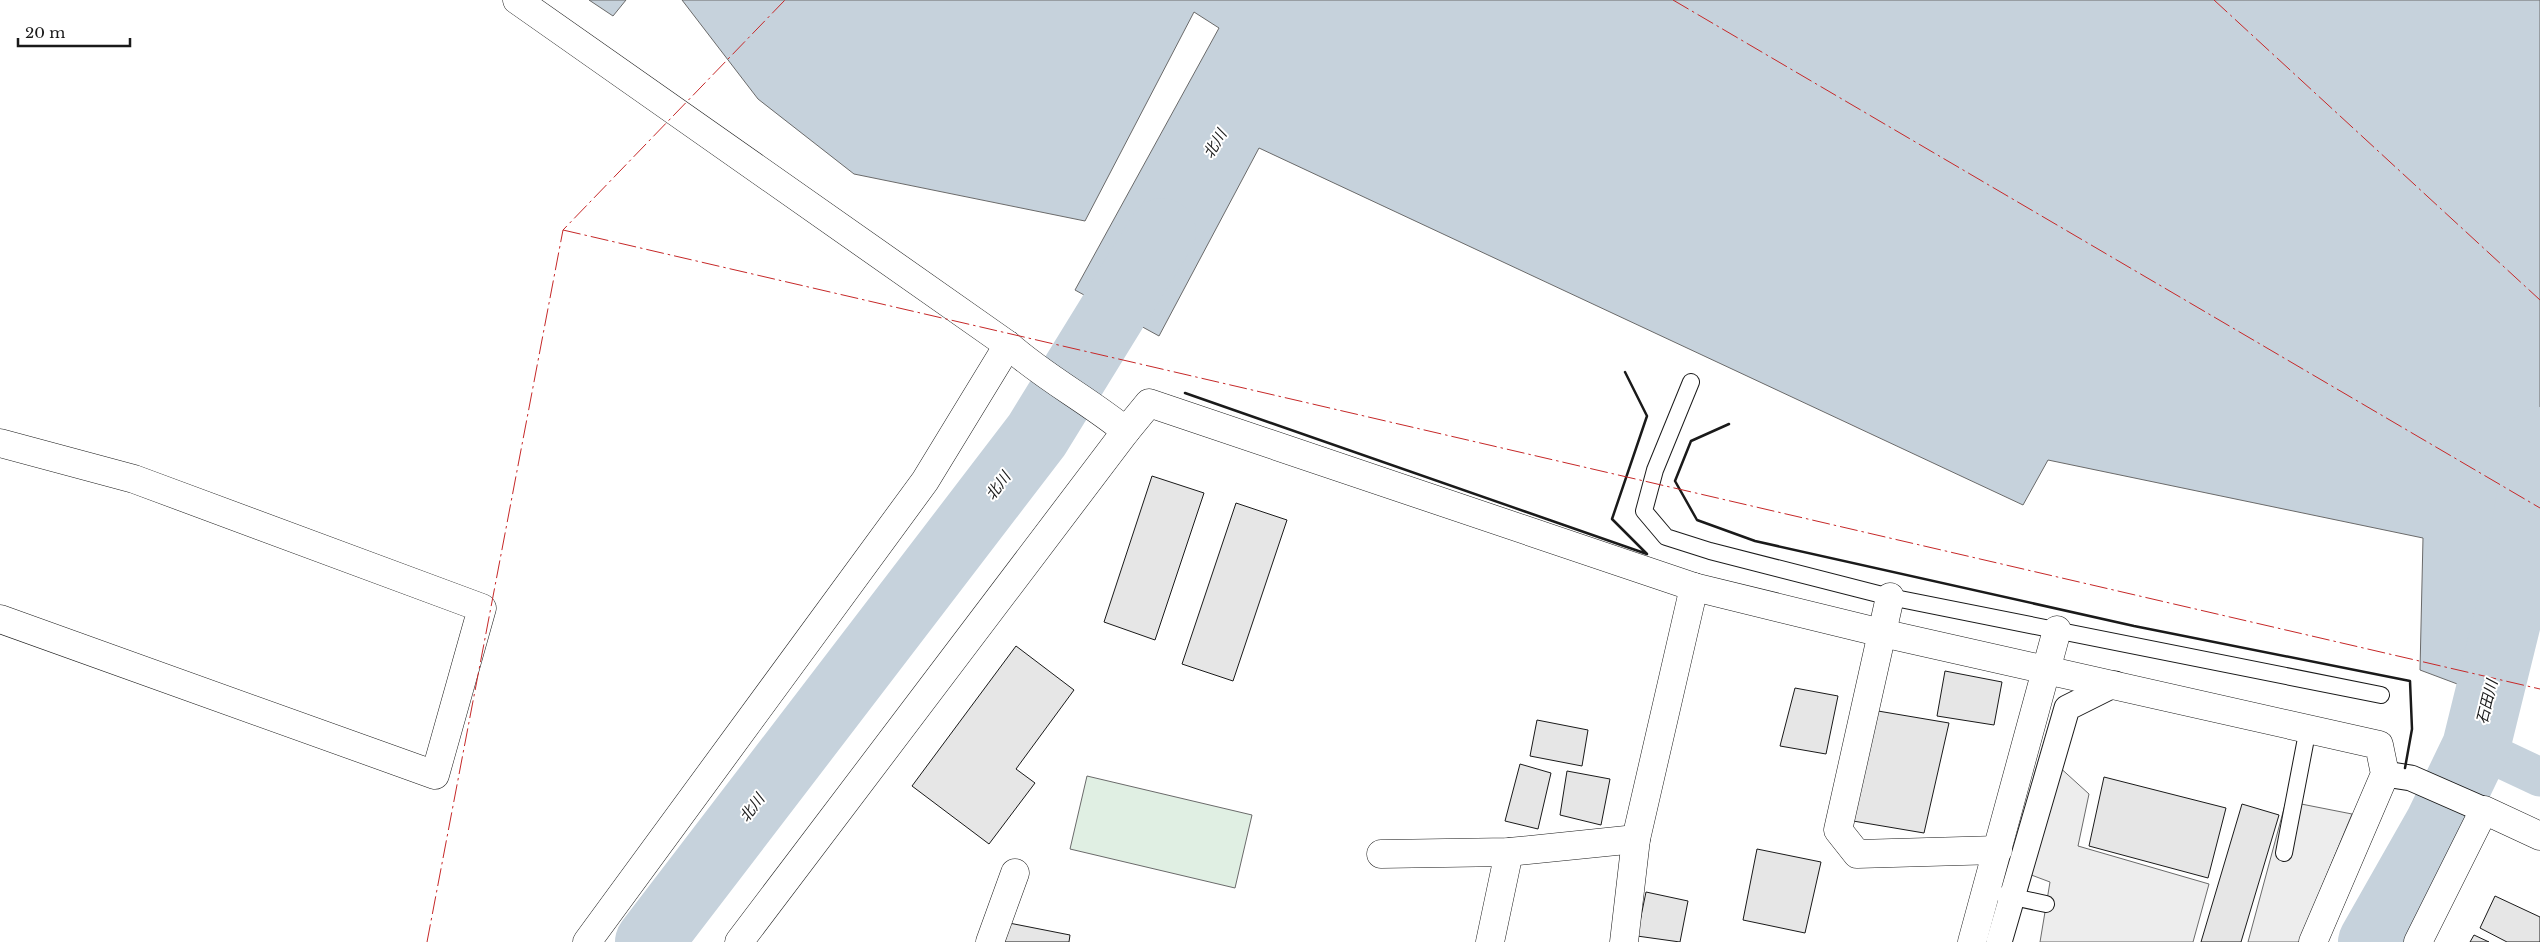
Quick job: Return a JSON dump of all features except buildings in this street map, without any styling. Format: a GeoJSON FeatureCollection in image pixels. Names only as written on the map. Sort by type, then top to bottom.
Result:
{"type":"FeatureCollection","features":[{"type":"Feature","properties":{"kind":"street"},"geometry":{"type":"LineString","coordinates":[[517,0],[1008,345],[1032,366],[1098,407],[1126,431]]}},
{"type":"Feature","properties":{"kind":"street"},"geometry":{"type":"LineString","coordinates":[[587,942],[925,481],[1008,345]]}},
{"type":"Feature","properties":{"kind":"street"},"geometry":{"type":"LineString","coordinates":[[739,942],[1126,431],[1150,403],[1694,587],[1882,633],[2116,684],[2379,745],[2385,774],[2313,942]]}},
{"type":"Feature","properties":{"kind":"street"},"geometry":{"type":"LineString","coordinates":[[0,443],[134,479],[482,608],[435,775],[0,618]]}},
{"type":"Feature","properties":{"kind":"street"},"geometry":{"type":"LineString","coordinates":[[1624,942],[1636,839],[1694,587]]}},
{"type":"Feature","properties":{"kind":"street"},"geometry":{"type":"LineString","coordinates":[[1890,597],[1838,830],[1858,854],[1998,850]]}},
{"type":"Feature","properties":{"kind":"street"},"geometry":{"type":"LineString","coordinates":[[1999,942],[1998,850],[2048,669],[2056,630]]}},
{"type":"Feature","properties":{"kind":"street"},"geometry":{"type":"LineString","coordinates":[[1972,942],[1999,894],[2067,708],[2116,684]]}},
{"type":"Feature","properties":{"kind":"street"},"geometry":{"type":"LineString","coordinates":[[2385,774],[2411,778],[2540,836]]}},
{"type":"Feature","properties":{"kind":"street"},"geometry":{"type":"LineString","coordinates":[[2418,942],[2484,810]]}},
{"type":"Feature","properties":{"kind":"street"},"geometry":{"type":"LineString","coordinates":[[1381,854],[1509,852],[1636,839]]}},
{"type":"Feature","properties":{"kind":"street"},"geometry":{"type":"LineString","coordinates":[[1490,942],[1509,852]]}},
{"type":"Feature","properties":{"kind":"street"},"geometry":{"type":"LineString","coordinates":[[990,942],[1015,873]]}},
{"type":"Feature","properties":{"kind":"lane"},"geometry":{"type":"LineString","coordinates":[[1691,382],[1655,470],[1644,511],[1666,536],[1710,551],[1890,597],[2382,696]]}},
{"type":"Feature","properties":{"kind":"lane"},"geometry":{"type":"LineString","coordinates":[[2284,853],[2308,728]]}},
{"type":"Feature","properties":{"kind":"lane"},"geometry":{"type":"LineString","coordinates":[[1999,894],[2046,904]]}},
{"type":"Feature","properties":{"kind":"green space"},"geometry":{"type":"Polygon","coordinates":[[[1087,776],[1252,815],[1235,888],[1070,849],[1087,776]]]}},
{"type":"Feature","properties":{"kind":"shaded area"},"geometry":{"type":"Polygon","coordinates":[[[2056,764],[2089,794],[2078,846],[2209,884],[2193,942],[2040,942],[2050,882],[2026,873],[2056,764]]]}},
{"type":"Feature","properties":{"kind":"shaded area"},"geometry":{"type":"Polygon","coordinates":[[[2286,801],[2352,814],[2299,942],[2248,942],[2286,801]]]}},
{"type":"Feature","properties":{"kind":"water"},"geometry":{"type":"Polygon","coordinates":[[[589,0],[626,0],[613,16],[589,0]]]}},
{"type":"Feature","properties":{"kind":"water"},"geometry":{"type":"Polygon","coordinates":[[[682,0],[2540,0],[2540,566],[2508,703],[2420,670],[2423,538],[2048,460],[2023,505],[1259,148],[1159,336],[1075,290],[1219,28],[1194,12],[1085,221],[854,174],[758,99],[682,0]]]}},
{"type":"Feature","properties":{"kind":"waterway","name":"北川"},"geometry":{"type":"LineString","coordinates":[[649,942],[1037,435],[1162,232]]}},
{"type":"Feature","properties":{"kind":"waterway","name":"石田川"},"geometry":{"type":"LineString","coordinates":[[2372,942],[2439,824],[2476,747],[2516,585],[2540,441]]}},
{"type":"Feature","properties":{"kind":"waterway"},"geometry":{"type":"LineString","coordinates":[[2476,747],[2540,777]]}},
{"type":"Feature","properties":{"kind":"wall"},"geometry":{"type":"LineString","coordinates":[[1185,393],[1647,554],[1612,519],[1647,416],[1625,372]]}},
{"type":"Feature","properties":{"kind":"wall"},"geometry":{"type":"LineString","coordinates":[[1729,424],[1691,441],[1675,481],[1697,520],[1755,541],[2134,626],[2410,681],[2412,729],[2405,768]]}},
{"type":"Feature","properties":{"kind":"power"},"geometry":{"type":"LineString","coordinates":[[427,942],[563,230],[785,0]]}},
{"type":"Feature","properties":{"kind":"power"},"geometry":{"type":"LineString","coordinates":[[1673,0],[2540,508]]}},
{"type":"Feature","properties":{"kind":"power"},"geometry":{"type":"LineString","coordinates":[[2214,0],[2540,300]]}},
{"type":"Feature","properties":{"kind":"power"},"geometry":{"type":"LineString","coordinates":[[563,230],[2540,689]]}}]}
